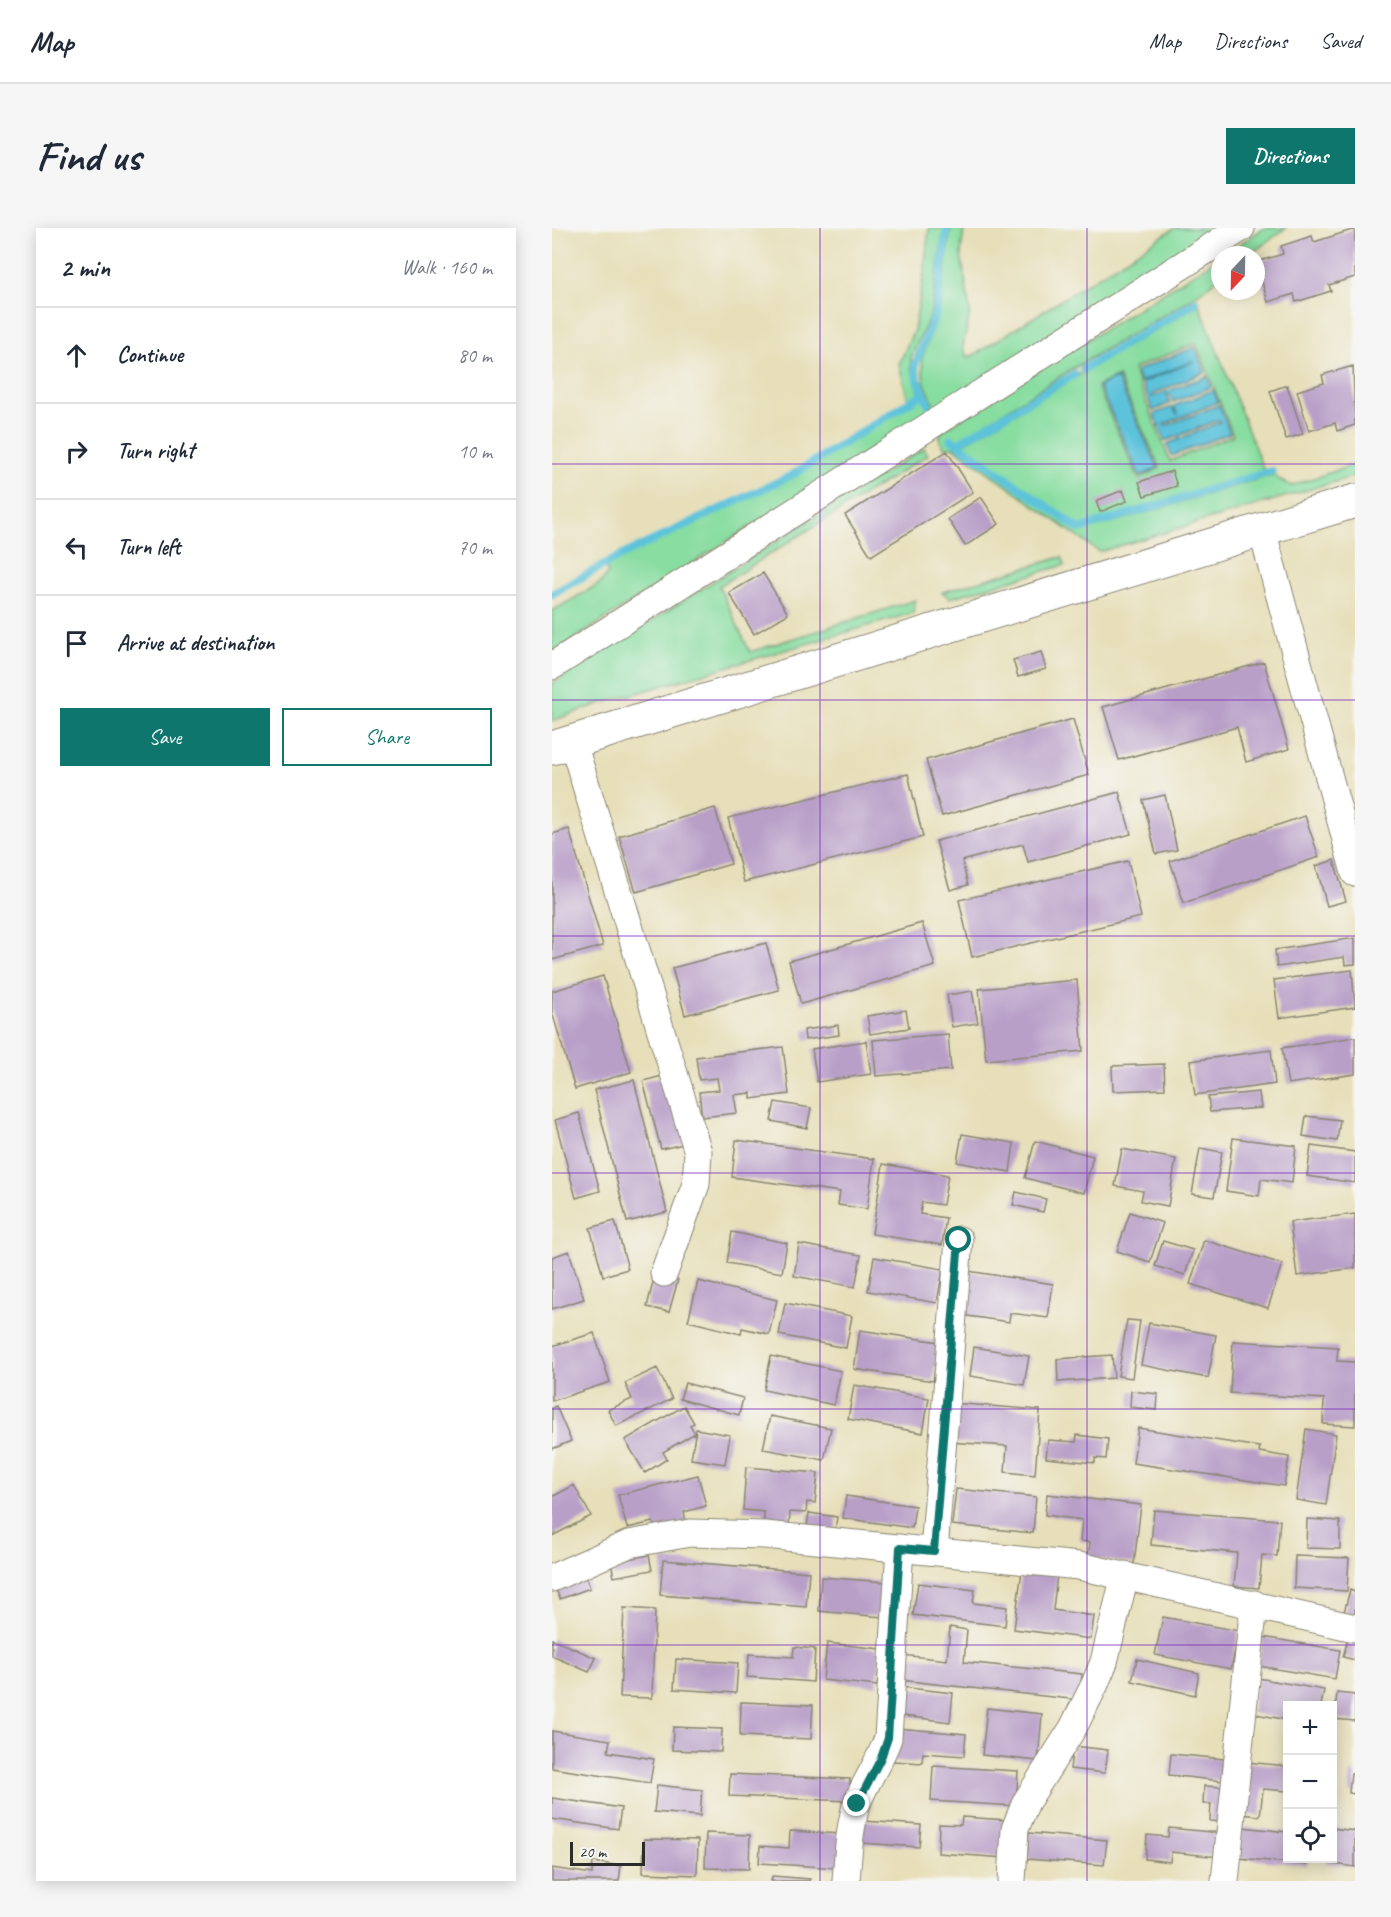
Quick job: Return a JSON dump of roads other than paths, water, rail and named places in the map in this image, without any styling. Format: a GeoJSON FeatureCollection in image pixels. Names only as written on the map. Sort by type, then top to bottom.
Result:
{"type":"FeatureCollection","features":[{"type":"Feature","properties":{"kind":"main road"},"geometry":{"type":"LineString","coordinates":[[562,746],[1355,501]]}},
{"type":"Feature","properties":{"kind":"street"},"geometry":{"type":"LineString","coordinates":[[552,666],[1241,228]]}},
{"type":"Feature","properties":{"kind":"street"},"geometry":{"type":"LineString","coordinates":[[1262,530],[1355,873]]}},
{"type":"Feature","properties":{"kind":"street"},"geometry":{"type":"LineString","coordinates":[[562,746],[698,1152],[696,1184],[664,1273]]}},
{"type":"Feature","properties":{"kind":"street"},"geometry":{"type":"LineString","coordinates":[[934,1551],[959,1240]]}},
{"type":"Feature","properties":{"kind":"street"},"geometry":{"type":"LineString","coordinates":[[552,1578],[629,1544],[690,1533],[765,1535],[1079,1566],[1355,1628]]}},
{"type":"Feature","properties":{"kind":"street"},"geometry":{"type":"LineString","coordinates":[[846,1881],[851,1828],[857,1804],[881,1758],[888,1738],[900,1548]]}},
{"type":"Feature","properties":{"kind":"street"},"geometry":{"type":"LineString","coordinates":[[1012,1881],[1015,1829],[1026,1802],[1073,1728],[1095,1684],[1104,1662],[1125,1575]]}},
{"type":"Feature","properties":{"kind":"street"},"geometry":{"type":"LineString","coordinates":[[1225,1881],[1254,1604]]}},
{"type":"Feature","properties":{"kind":"water"},"geometry":{"type":"Polygon","coordinates":[[[1195,347],[1205,372],[1152,394],[1152,397],[1207,376],[1211,387],[1173,402],[1170,395],[1167,395],[1170,403],[1153,411],[1142,383],[1194,361],[1140,382],[1136,371],[1195,347]]]}},
{"type":"Feature","properties":{"kind":"water"},"geometry":{"type":"Polygon","coordinates":[[[1117,378],[1158,468],[1140,476],[1099,386],[1117,378]]]}},
{"type":"Feature","properties":{"kind":"water"},"geometry":{"type":"Polygon","coordinates":[[[1213,390],[1218,402],[1164,424],[1165,426],[1219,405],[1230,433],[1172,456],[1167,444],[1220,422],[1218,420],[1165,441],[1154,414],[1172,407],[1178,415],[1174,406],[1213,390]]]}},
{"type":"Feature","properties":{"kind":"waterway"},"geometry":{"type":"LineString","coordinates":[[930,407],[917,378],[915,365],[936,312],[947,228]]}},
{"type":"Feature","properties":{"kind":"waterway"},"geometry":{"type":"LineString","coordinates":[[1083,369],[1196,302]]}},
{"type":"Feature","properties":{"kind":"waterway"},"geometry":{"type":"LineString","coordinates":[[958,443],[1075,374]]}},
{"type":"Feature","properties":{"kind":"waterway"},"geometry":{"type":"LineString","coordinates":[[552,594],[622,555],[794,474],[924,393]]}},
{"type":"Feature","properties":{"kind":"waterway"},"geometry":{"type":"LineString","coordinates":[[951,439],[1079,529],[1272,471]]}}]}
